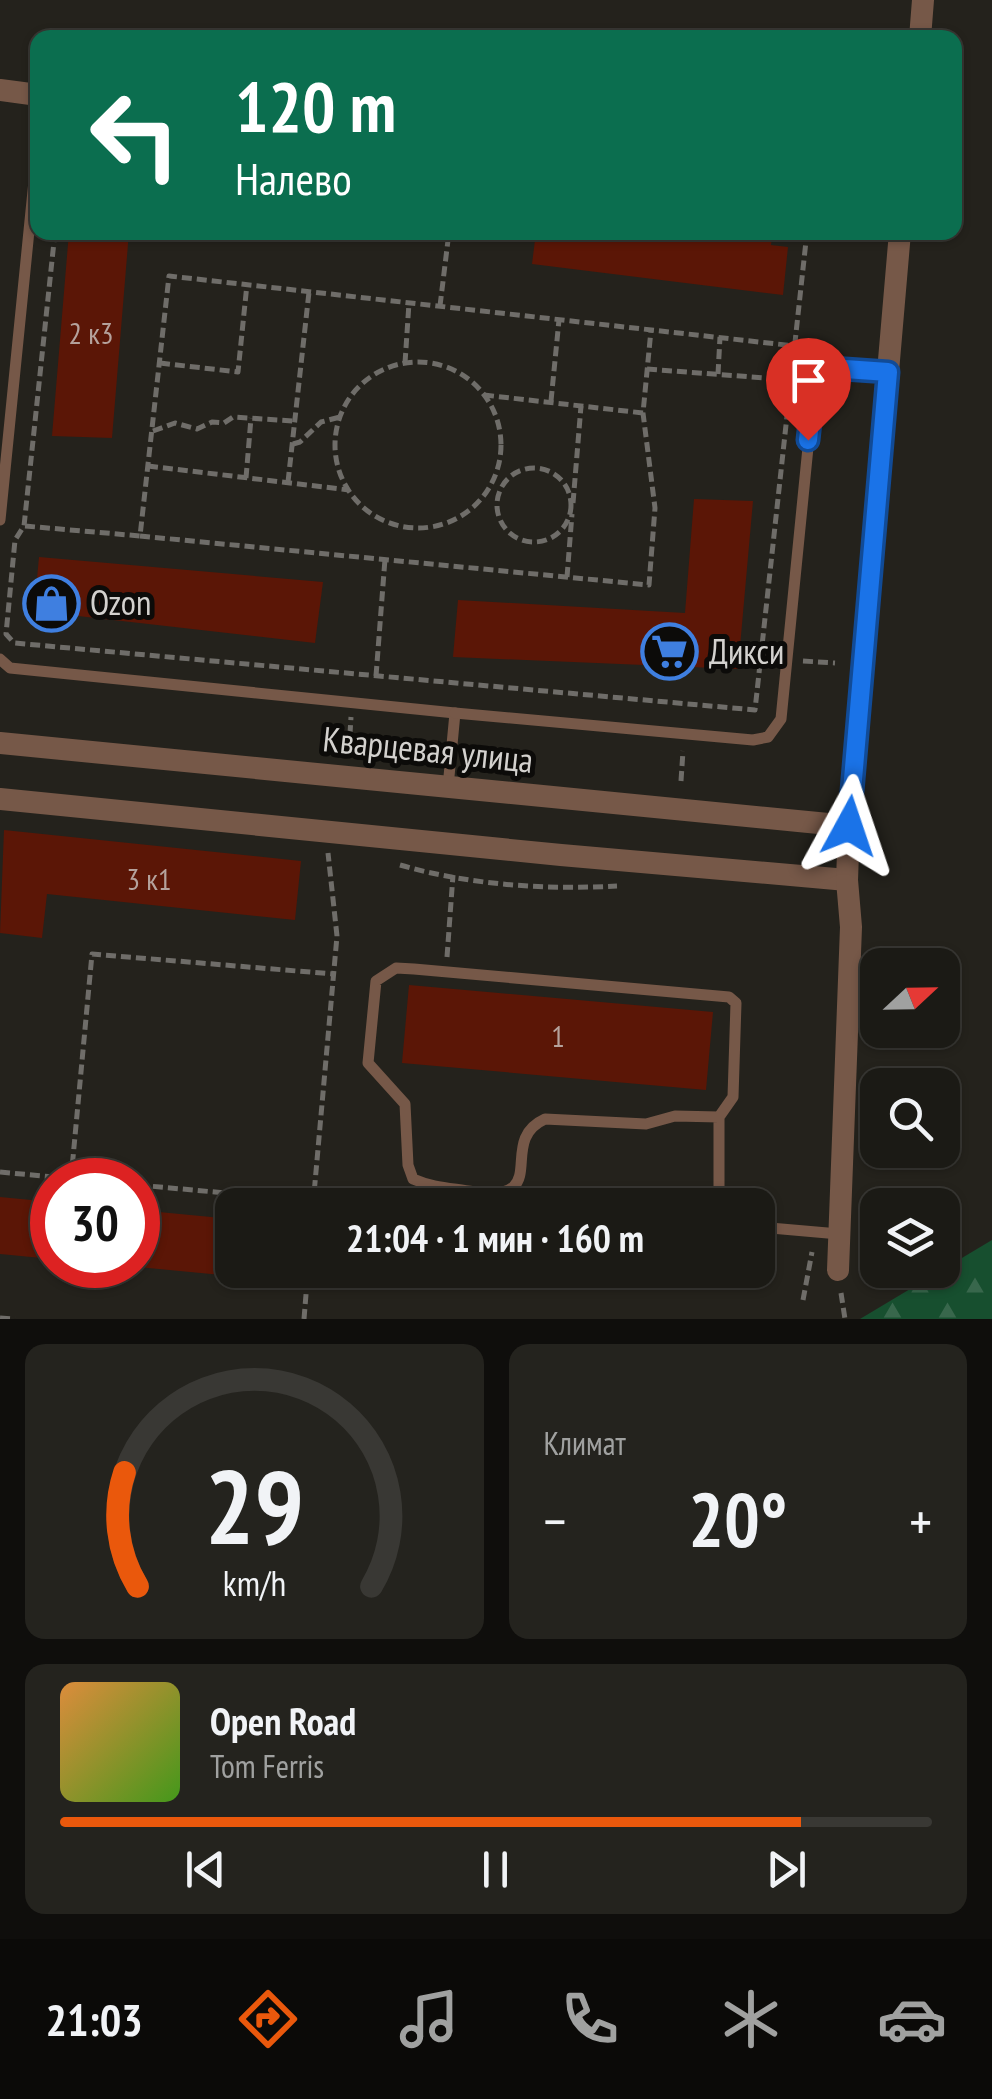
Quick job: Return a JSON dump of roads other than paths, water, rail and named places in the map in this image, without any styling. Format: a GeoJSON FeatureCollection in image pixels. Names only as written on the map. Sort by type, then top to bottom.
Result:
{"type":"FeatureCollection","features":[{"type":"Feature","properties":{"kind":"street"},"geometry":{"type":"LineString","coordinates":[[921,30],[923,0]]}},
{"type":"Feature","properties":{"kind":"street"},"geometry":{"type":"LineString","coordinates":[[0,90],[30,94]]}},
{"type":"Feature","properties":{"kind":"street"},"geometry":{"type":"LineString","coordinates":[[838,1270],[851,926],[847,880],[849,826],[899,240]]}},
{"type":"Feature","properties":{"kind":"street","name":"Кварцевая улица"},"geometry":{"type":"LineString","coordinates":[[0,742],[849,826]]}},
{"type":"Feature","properties":{"kind":"street"},"geometry":{"type":"LineString","coordinates":[[0,799],[561,856],[847,880]]}},
{"type":"Feature","properties":{"kind":"lane"},"geometry":{"type":"LineString","coordinates":[[0,520],[30,222]]}},
{"type":"Feature","properties":{"kind":"lane"},"geometry":{"type":"LineString","coordinates":[[0,659],[10,668],[455,713],[752,740],[768,737],[781,720],[816,367],[888,372]]}},
{"type":"Feature","properties":{"kind":"lane"},"geometry":{"type":"LineString","coordinates":[[448,787],[455,713]]}},
{"type":"Feature","properties":{"kind":"lane"},"geometry":{"type":"LineString","coordinates":[[719,1188],[720,1117],[733,1097],[736,1003],[729,997],[396,968],[376,982],[368,1064],[405,1104],[408,1165],[413,1179],[426,1185],[494,1196],[509,1192],[518,1184],[524,1138],[532,1125],[544,1119],[646,1124],[675,1116],[720,1117]]}},
{"type":"Feature","properties":{"kind":"lane"},"geometry":{"type":"LineString","coordinates":[[775,1230],[839,1234]]}},
{"type":"Feature","properties":{"kind":"place","name":"Ozon"},"geometry":{"type":"Point","coordinates":[51,603]}},
{"type":"Feature","properties":{"kind":"place","name":"Дикси"},"geometry":{"type":"Point","coordinates":[670,652]}}]}
